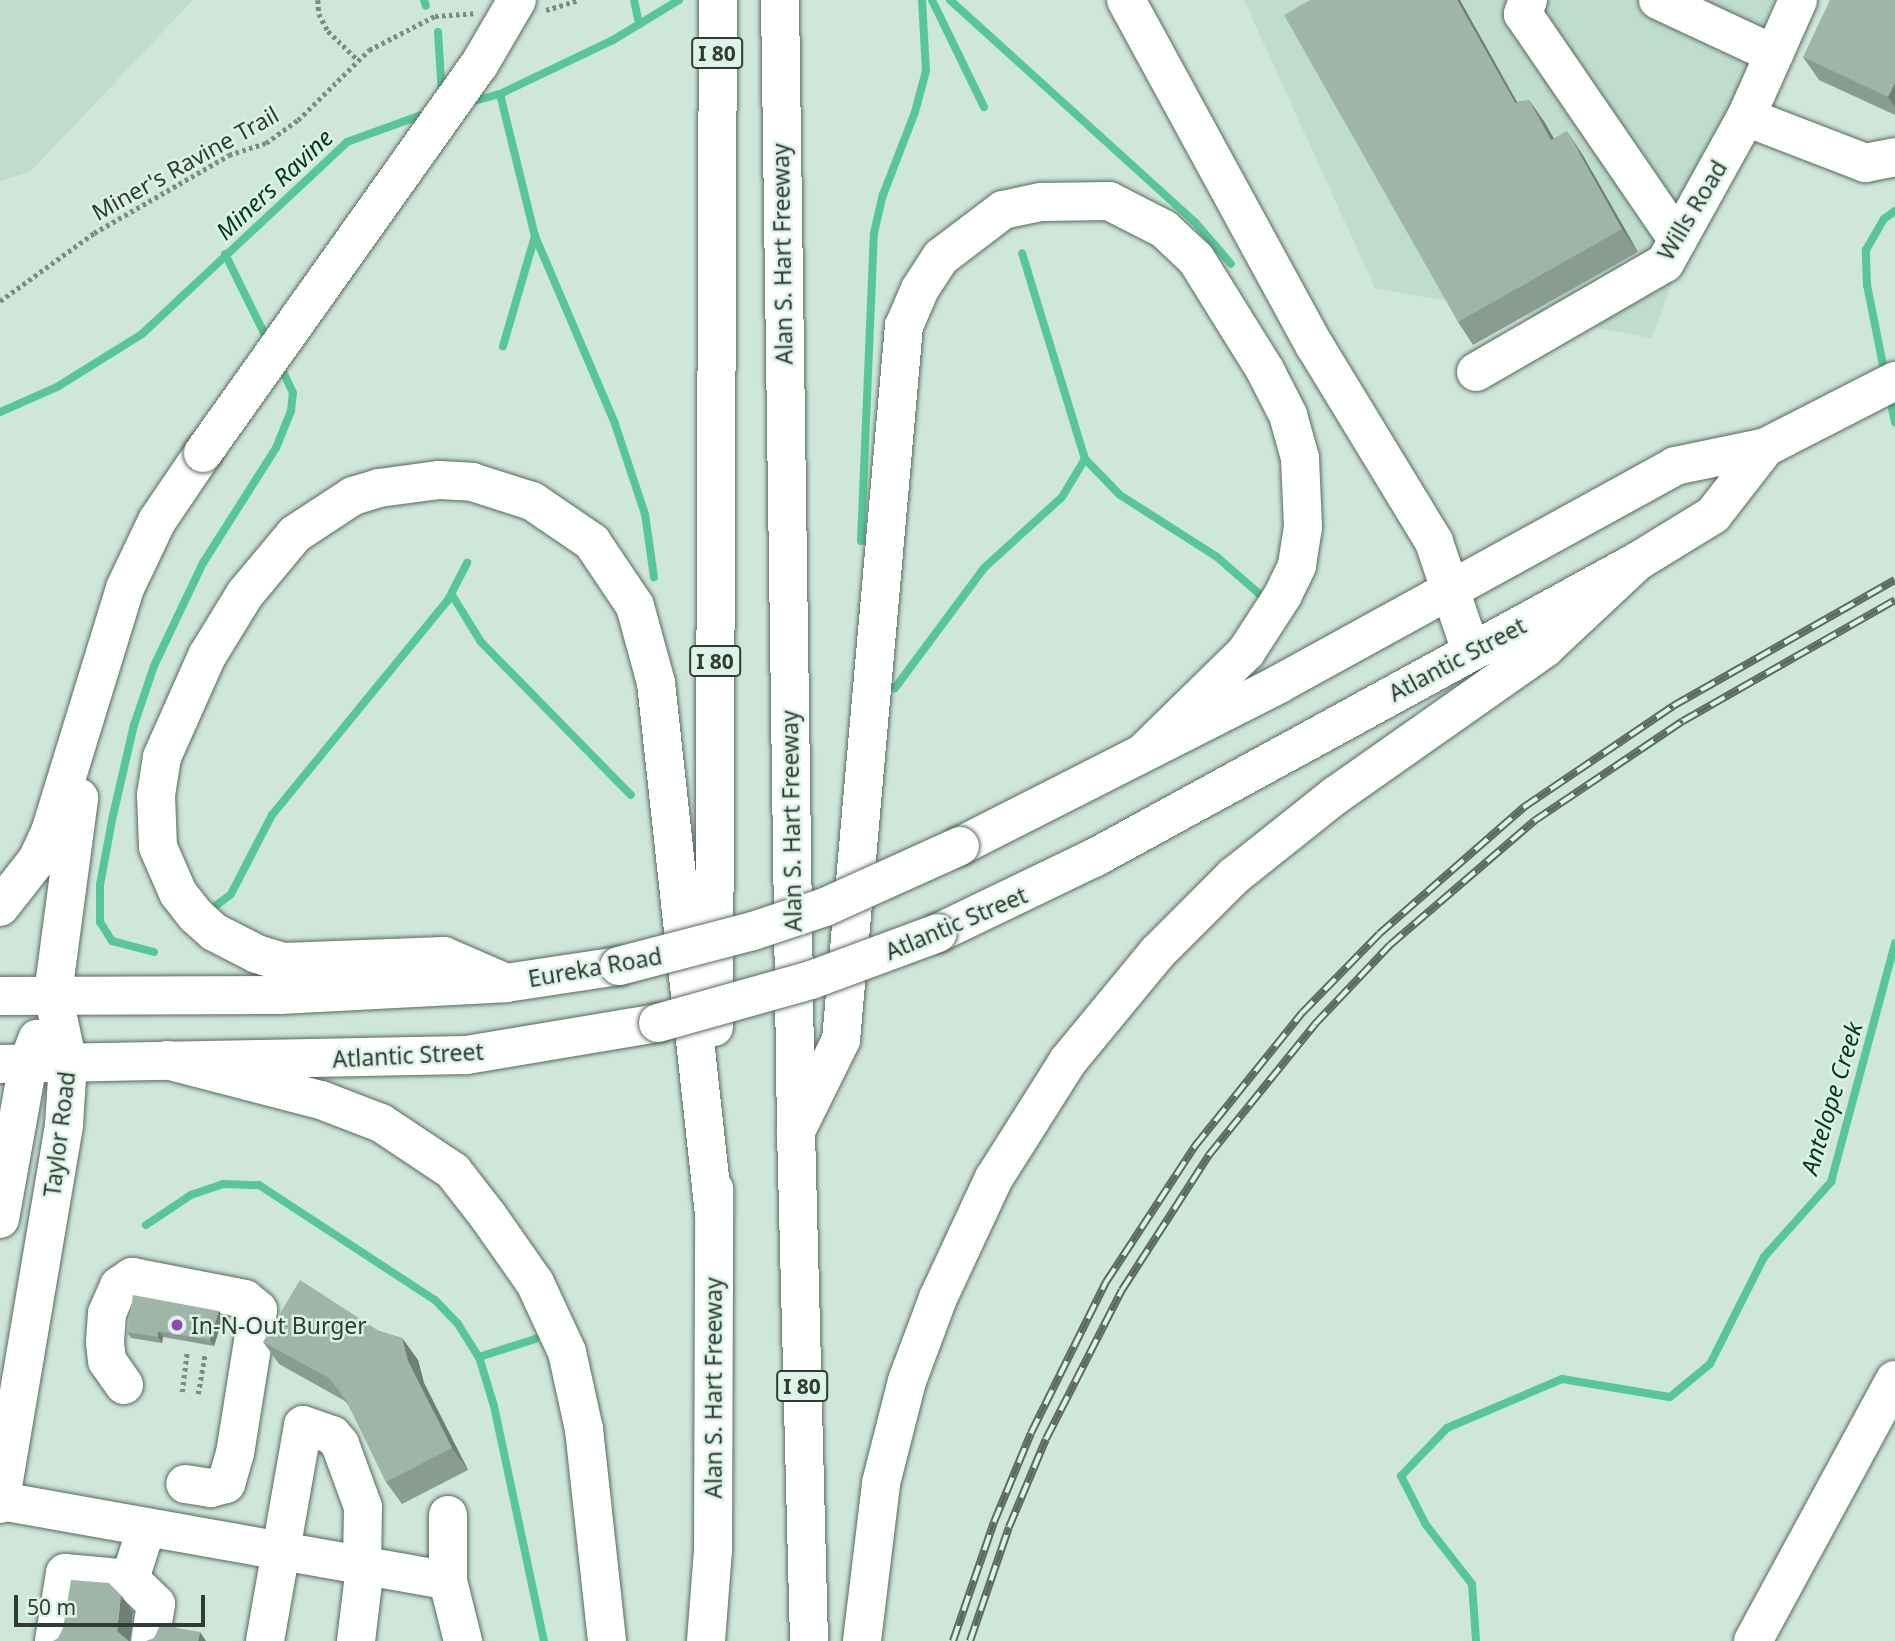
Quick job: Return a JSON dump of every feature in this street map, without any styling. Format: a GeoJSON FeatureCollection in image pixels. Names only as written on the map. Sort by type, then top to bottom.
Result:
{"type":"FeatureCollection","features":[{"type":"Feature","properties":{"kind":"main road","name":"Alan S. Hart Freeway"},"geometry":{"type":"LineString","coordinates":[[706,1641],[713,1550],[718,0]]}},
{"type":"Feature","properties":{"kind":"main road","name":"Alan S. Hart Freeway"},"geometry":{"type":"LineString","coordinates":[[780,0],[796,1131],[809,1641]]}},
{"type":"Feature","properties":{"kind":"main road"},"geometry":{"type":"LineString","coordinates":[[1126,0],[1315,346],[1434,542],[1471,651]]}},
{"type":"Feature","properties":{"kind":"main road"},"geometry":{"type":"LineString","coordinates":[[1528,0],[1523,14],[1678,240]]}},
{"type":"Feature","properties":{"kind":"main road"},"geometry":{"type":"LineString","coordinates":[[1658,0],[1774,54]]}},
{"type":"Feature","properties":{"kind":"main road","name":"Wills Road"},"geometry":{"type":"LineString","coordinates":[[1476,372],[1665,263],[1746,117],[1798,0]]}},
{"type":"Feature","properties":{"kind":"main road"},"geometry":{"type":"LineString","coordinates":[[0,907],[37,860],[50,832],[125,588],[157,521],[202,453],[421,149],[513,8]]}},
{"type":"Feature","properties":{"kind":"main road"},"geometry":{"type":"LineString","coordinates":[[1746,117],[1865,163],[1895,156]]}},
{"type":"Feature","properties":{"kind":"main road"},"geometry":{"type":"LineString","coordinates":[[796,1131],[841,1040],[904,326],[920,289],[941,257],[1003,210],[1042,202],[1109,201],[1164,229],[1196,259],[1265,370],[1288,415],[1300,458],[1303,527],[1297,566],[1283,595],[1246,652],[1146,750]]}},
{"type":"Feature","properties":{"kind":"main road","name":"Atlantic Street"},"geometry":{"type":"LineString","coordinates":[[1146,750],[1279,684],[1675,466],[1766,447],[1895,381]]}},
{"type":"Feature","properties":{"kind":"main road","name":"Atlantic Street"},"geometry":{"type":"LineString","coordinates":[[14,1063],[405,1058],[565,1041],[743,1002],[938,933],[1071,870],[1638,561],[1713,515],[1766,447]]}},
{"type":"Feature","properties":{"kind":"main road"},"geometry":{"type":"LineString","coordinates":[[506,983],[444,956],[283,962],[257,954],[214,932],[196,916],[178,893],[158,847],[156,795],[163,757],[206,656],[246,594],[295,534],[353,496],[379,488],[439,480],[472,482],[532,501],[592,542],[615,570],[635,606],[656,683],[714,1214]]}},
{"type":"Feature","properties":{"kind":"main road"},"geometry":{"type":"LineString","coordinates":[[862,1641],[881,1483],[907,1381],[938,1297],[989,1189],[1018,1136],[1068,1061],[1157,953],[1234,876],[1346,788],[1545,648],[1638,561]]}},
{"type":"Feature","properties":{"kind":"main road"},"geometry":{"type":"LineString","coordinates":[[53,994],[95,682]]}},
{"type":"Feature","properties":{"kind":"main road","name":"Eureka Road"},"geometry":{"type":"LineString","coordinates":[[0,996],[268,996],[506,983],[619,966],[753,931],[825,907],[960,846],[1146,750]]}},
{"type":"Feature","properties":{"kind":"main road","name":"Taylor Road"},"geometry":{"type":"LineString","coordinates":[[0,1219],[14,1063],[53,994]]}},
{"type":"Feature","properties":{"kind":"main road","name":"Taylor Road"},"geometry":{"type":"LineString","coordinates":[[0,1502],[64,1125],[68,1063],[53,994]]}},
{"type":"Feature","properties":{"kind":"main road"},"geometry":{"type":"LineString","coordinates":[[167,1060],[321,1100],[381,1123],[453,1171],[488,1216],[535,1283],[568,1352],[584,1429],[607,1641]]}},
{"type":"Feature","properties":{"kind":"main road"},"geometry":{"type":"LineString","coordinates":[[124,1385],[107,1361],[105,1338],[107,1313],[119,1286],[132,1277],[245,1299],[258,1310],[235,1453],[226,1484],[211,1488],[185,1484]]}},
{"type":"Feature","properties":{"kind":"main road"},"geometry":{"type":"LineString","coordinates":[[1753,1641],[1895,1380]]}},
{"type":"Feature","properties":{"kind":"main road"},"geometry":{"type":"LineString","coordinates":[[265,1641],[303,1425],[332,1435],[340,1444],[363,1507],[364,1567],[356,1641]]}},
{"type":"Feature","properties":{"kind":"main road"},"geometry":{"type":"LineString","coordinates":[[0,1502],[448,1581]]}},
{"type":"Feature","properties":{"kind":"main road"},"geometry":{"type":"LineString","coordinates":[[448,1515],[448,1581],[463,1641]]}},
{"type":"Feature","properties":{"kind":"main road"},"geometry":{"type":"LineString","coordinates":[[131,1578],[146,1529]]}},
{"type":"Feature","properties":{"kind":"main road"},"geometry":{"type":"LineString","coordinates":[[54,1641],[65,1573],[131,1578],[156,1604],[150,1641]]}},
{"type":"Feature","properties":{"kind":"path"},"geometry":{"type":"LineString","coordinates":[[318,0],[319,14],[328,31],[357,59]]}},
{"type":"Feature","properties":{"kind":"path","name":"Miner's Ravine Trail"},"geometry":{"type":"LineString","coordinates":[[0,301],[94,233],[229,155],[266,143],[298,120],[357,59],[425,20],[578,0]]}},
{"type":"Feature","properties":{"kind":"path"},"geometry":{"type":"LineString","coordinates":[[182,1392],[187,1351]]}},
{"type":"Feature","properties":{"kind":"path"},"geometry":{"type":"LineString","coordinates":[[198,1394],[205,1354]]}},
{"type":"Feature","properties":{"kind":"shaded area"},"geometry":{"type":"Polygon","coordinates":[[[0,0],[193,0],[30,172],[0,181],[0,0]]]}},
{"type":"Feature","properties":{"kind":"shaded area"},"geometry":{"type":"Polygon","coordinates":[[[1244,0],[1774,0],[1652,338],[1375,288],[1244,0]]]}},
{"type":"Feature","properties":{"kind":"building"},"geometry":{"type":"Polygon","coordinates":[[[1310,0],[1457,0],[1515,103],[1529,100],[1551,140],[1567,131],[1622,229],[1458,322],[1284,15],[1310,0]]]}},
{"type":"Feature","properties":{"kind":"building"},"geometry":{"type":"Polygon","coordinates":[[[1830,0],[1895,0],[1895,83],[1888,97],[1803,57],[1830,0]]]}},
{"type":"Feature","properties":{"kind":"building"},"geometry":{"type":"Polygon","coordinates":[[[300,1280],[379,1331],[402,1338],[408,1361],[452,1448],[386,1482],[346,1400],[329,1378],[263,1342],[300,1280]]]}},
{"type":"Feature","properties":{"kind":"building","name":"In-N-Out Burger"},"geometry":{"type":"Polygon","coordinates":[[[133,1295],[219,1311],[210,1340],[158,1331],[158,1337],[127,1332],[133,1295]]]}},
{"type":"Feature","properties":{"kind":"building"},"geometry":{"type":"Polygon","coordinates":[[[71,1580],[109,1583],[121,1595],[117,1631],[129,1641],[53,1641],[58,1638],[63,1628],[71,1580]]]}},
{"type":"Feature","properties":{"kind":"building"},"geometry":{"type":"Polygon","coordinates":[[[160,1625],[200,1632],[198,1641],[146,1641],[154,1638],[160,1625]]]}},
{"type":"Feature","properties":{"kind":"waterway"},"geometry":{"type":"LineString","coordinates":[[424,0],[426,6]]}},
{"type":"Feature","properties":{"kind":"waterway"},"geometry":{"type":"LineString","coordinates":[[634,0],[639,24]]}},
{"type":"Feature","properties":{"kind":"waterway","name":"Miners Ravine"},"geometry":{"type":"LineString","coordinates":[[470,102],[500,94],[613,40],[679,0]]}},
{"type":"Feature","properties":{"kind":"waterway"},"geometry":{"type":"LineString","coordinates":[[861,541],[874,233],[883,195],[915,112],[926,71],[922,0]]}},
{"type":"Feature","properties":{"kind":"waterway"},"geometry":{"type":"LineString","coordinates":[[932,0],[984,107]]}},
{"type":"Feature","properties":{"kind":"waterway"},"geometry":{"type":"LineString","coordinates":[[950,0],[1195,222],[1231,264]]}},
{"type":"Feature","properties":{"kind":"waterway"},"geometry":{"type":"LineString","coordinates":[[438,32],[442,96]]}},
{"type":"Feature","properties":{"kind":"waterway"},"geometry":{"type":"LineString","coordinates":[[500,94],[535,236],[503,346]]}},
{"type":"Feature","properties":{"kind":"waterway","name":"Miners Ravine"},"geometry":{"type":"LineString","coordinates":[[0,412],[57,387],[142,334],[347,142],[430,112]]}},
{"type":"Feature","properties":{"kind":"waterway","name":"Antelope Creek"},"geometry":{"type":"LineString","coordinates":[[1885,375],[1867,285],[1866,250],[1884,219],[1895,211]]}},
{"type":"Feature","properties":{"kind":"waterway"},"geometry":{"type":"LineString","coordinates":[[535,236],[615,424],[645,514],[654,577]]}},
{"type":"Feature","properties":{"kind":"waterway"},"geometry":{"type":"LineString","coordinates":[[895,688],[984,568],[1062,497],[1085,459],[1022,253]]}},
{"type":"Feature","properties":{"kind":"waterway"},"geometry":{"type":"LineString","coordinates":[[225,254],[268,341]]}},
{"type":"Feature","properties":{"kind":"waterway"},"geometry":{"type":"LineString","coordinates":[[154,952],[112,941],[100,922],[100,885],[112,820],[134,725],[154,666],[203,563],[276,448],[291,411],[293,393],[280,365]]}},
{"type":"Feature","properties":{"kind":"waterway","name":"Antelope Creek"},"geometry":{"type":"LineString","coordinates":[[1889,394],[1895,422]]}},
{"type":"Feature","properties":{"kind":"waterway"},"geometry":{"type":"LineString","coordinates":[[1085,459],[1120,495],[1217,557],[1264,598]]}},
{"type":"Feature","properties":{"kind":"waterway"},"geometry":{"type":"LineString","coordinates":[[214,907],[231,894],[272,815],[448,600],[467,563]]}},
{"type":"Feature","properties":{"kind":"waterway"},"geometry":{"type":"LineString","coordinates":[[452,595],[481,642],[631,795]]}},
{"type":"Feature","properties":{"kind":"waterway","name":"Antelope Creek"},"geometry":{"type":"LineString","coordinates":[[1476,1641],[1472,1584],[1426,1525],[1401,1476],[1447,1428],[1562,1379],[1670,1397],[1710,1364],[1764,1257],[1831,1182],[1895,943]]}},
{"type":"Feature","properties":{"kind":"waterway"},"geometry":{"type":"LineString","coordinates":[[146,1225],[191,1195],[223,1184],[259,1185],[435,1300],[458,1324],[479,1357],[494,1406],[544,1641]]}},
{"type":"Feature","properties":{"kind":"waterway"},"geometry":{"type":"LineString","coordinates":[[479,1357],[535,1339]]}},
{"type":"Feature","properties":{"kind":"railway"},"geometry":{"type":"LineString","coordinates":[[953,1641],[994,1522],[1031,1433],[1106,1282],[1195,1146],[1302,1013],[1379,934],[1524,807],[1673,706],[1895,580]]}},
{"type":"Feature","properties":{"kind":"railway"},"geometry":{"type":"LineString","coordinates":[[970,1641],[1009,1527],[1046,1439],[1122,1290],[1209,1155],[1315,1024],[1390,945],[1534,821],[1683,721],[1895,600]]}},
{"type":"Feature","properties":{"kind":"place","name":"In-N-Out Burger"},"geometry":{"type":"Point","coordinates":[177,1325]}}]}
